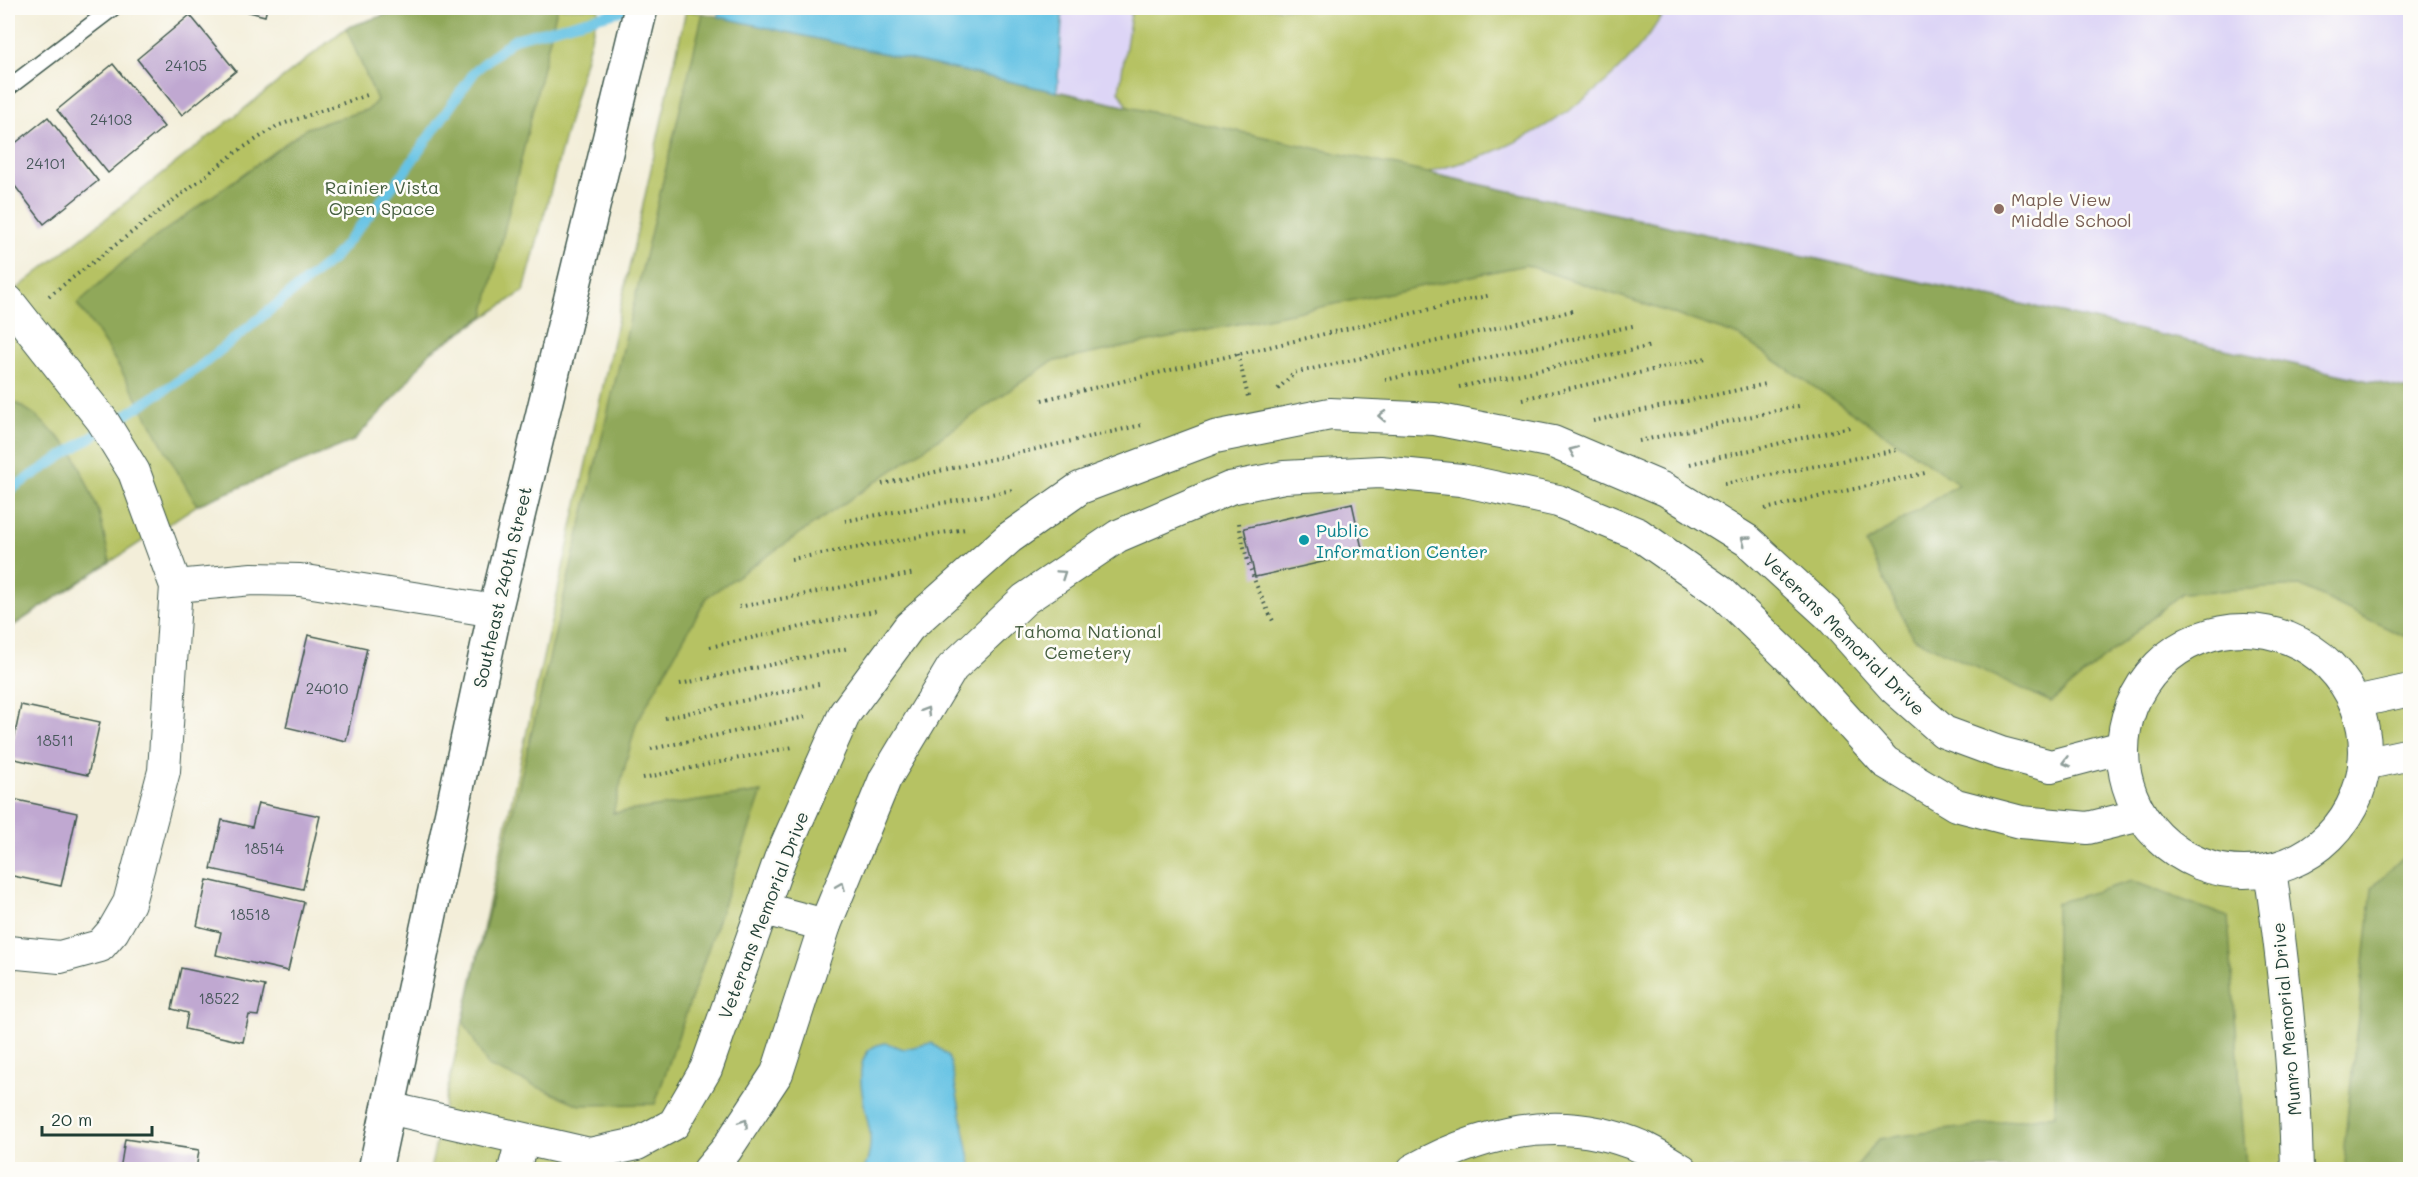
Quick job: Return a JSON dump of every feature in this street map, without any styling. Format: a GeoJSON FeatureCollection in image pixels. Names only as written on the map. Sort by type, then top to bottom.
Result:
{"type":"FeatureCollection","features":[{"type":"Feature","properties":{"kind":"main road","name":"Southeast 240th Street"},"geometry":{"type":"LineString","coordinates":[[375,1170],[495,611],[641,8]]}},
{"type":"Feature","properties":{"kind":"street"},"geometry":{"type":"LineString","coordinates":[[8,952],[60,957],[100,946],[113,931],[129,903],[164,771],[176,586],[134,472],[102,420],[15,310]]}},
{"type":"Feature","properties":{"kind":"street","name":"Veterans Memorial Drive"},"geometry":{"type":"LineString","coordinates":[[388,1108],[590,1154],[637,1144],[674,1124],[706,1068],[780,859],[834,738],[850,707],[902,636],[1009,538],[1080,488],[1215,437],[1329,414],[1435,419],[1552,442],[1673,495],[1748,541],[1830,616],[1894,688],[1944,732],[2001,753],[2051,766],[2123,747]]}},
{"type":"Feature","properties":{"kind":"street"},"geometry":{"type":"LineString","coordinates":[[709,1170],[726,1150],[777,1073],[825,925],[885,779],[952,668],[1025,599],[1118,536],[1230,488],[1294,476],[1380,472],[1461,480],[1558,501],[1638,534],[1721,592],[1797,665],[1885,762],[1956,806],[2021,822],[2088,828],[2141,815]]}},
{"type":"Feature","properties":{"kind":"street"},"geometry":{"type":"LineString","coordinates":[[176,586],[252,579],[300,580],[495,611]]}},
{"type":"Feature","properties":{"kind":"street"},"geometry":{"type":"LineString","coordinates":[[2254,630],[2285,637],[2314,652],[2338,674],[2355,702],[2363,732],[2364,764],[2356,795],[2340,824],[2309,853],[2270,869],[2236,871],[2197,862],[2175,850],[2157,835],[2141,815],[2127,782],[2123,747],[2128,714],[2142,685],[2163,660],[2190,642],[2221,631],[2254,630]]}},
{"type":"Feature","properties":{"kind":"street"},"geometry":{"type":"LineString","coordinates":[[2355,702],[2410,690]]}},
{"type":"Feature","properties":{"kind":"street"},"geometry":{"type":"LineString","coordinates":[[2364,764],[2410,754]]}},
{"type":"Feature","properties":{"kind":"street","name":"Munro Memorial Drive"},"geometry":{"type":"LineString","coordinates":[[2270,869],[2287,991],[2296,1092],[2297,1170]]}},
{"type":"Feature","properties":{"kind":"street"},"geometry":{"type":"LineString","coordinates":[[764,909],[825,925]]}},
{"type":"Feature","properties":{"kind":"street"},"geometry":{"type":"LineString","coordinates":[[1413,1170],[1444,1153],[1512,1131],[1579,1129],[1642,1147],[1682,1170]]}},
{"type":"Feature","properties":{"kind":"street"},"geometry":{"type":"LineString","coordinates":[[514,1170],[522,1140]]}},
{"type":"Feature","properties":{"kind":"lane"},"geometry":{"type":"LineString","coordinates":[[8,88],[113,8]]}},
{"type":"Feature","properties":{"kind":"path"},"geometry":{"type":"LineString","coordinates":[[15,310],[60,286],[235,153],[277,126],[367,95]]}},
{"type":"Feature","properties":{"kind":"path"},"geometry":{"type":"LineString","coordinates":[[1042,400],[1491,294]]}},
{"type":"Feature","properties":{"kind":"path"},"geometry":{"type":"LineString","coordinates":[[1273,393],[1294,373],[1572,310]]}},
{"type":"Feature","properties":{"kind":"path"},"geometry":{"type":"LineString","coordinates":[[1380,381],[1637,325]]}},
{"type":"Feature","properties":{"kind":"path"},"geometry":{"type":"LineString","coordinates":[[1456,387],[1652,346]]}},
{"type":"Feature","properties":{"kind":"path"},"geometry":{"type":"LineString","coordinates":[[1238,354],[1248,400]]}},
{"type":"Feature","properties":{"kind":"path"},"geometry":{"type":"LineString","coordinates":[[1514,401],[1706,358]]}},
{"type":"Feature","properties":{"kind":"path"},"geometry":{"type":"LineString","coordinates":[[1581,424],[1766,384]]}},
{"type":"Feature","properties":{"kind":"path"},"geometry":{"type":"LineString","coordinates":[[1635,441],[1803,405]]}},
{"type":"Feature","properties":{"kind":"path"},"geometry":{"type":"LineString","coordinates":[[882,484],[1146,424]]}},
{"type":"Feature","properties":{"kind":"path"},"geometry":{"type":"LineString","coordinates":[[1634,477],[1850,427]]}},
{"type":"Feature","properties":{"kind":"path"},"geometry":{"type":"LineString","coordinates":[[1673,495],[1897,450]]}},
{"type":"Feature","properties":{"kind":"path"},"geometry":{"type":"LineString","coordinates":[[1715,520],[1925,473]]}},
{"type":"Feature","properties":{"kind":"path"},"geometry":{"type":"LineString","coordinates":[[845,521],[1016,490]]}},
{"type":"Feature","properties":{"kind":"path"},"geometry":{"type":"LineString","coordinates":[[1238,519],[1245,557],[1256,589],[1273,621]]}},
{"type":"Feature","properties":{"kind":"path"},"geometry":{"type":"LineString","coordinates":[[791,559],[973,527]]}},
{"type":"Feature","properties":{"kind":"path"},"geometry":{"type":"LineString","coordinates":[[739,608],[927,571]]}},
{"type":"Feature","properties":{"kind":"path"},"geometry":{"type":"LineString","coordinates":[[710,647],[885,609]]}},
{"type":"Feature","properties":{"kind":"path"},"geometry":{"type":"LineString","coordinates":[[680,684],[902,636]]}},
{"type":"Feature","properties":{"kind":"path"},"geometry":{"type":"LineString","coordinates":[[666,718],[877,671]]}},
{"type":"Feature","properties":{"kind":"path"},"geometry":{"type":"LineString","coordinates":[[651,749],[850,707]]}},
{"type":"Feature","properties":{"kind":"path"},"geometry":{"type":"LineString","coordinates":[[643,778],[834,738]]}},
{"type":"Feature","properties":{"kind":"shaded area","name":"Maple View Middle School"},"geometry":{"type":"Polygon","coordinates":[[[770,8],[2410,8],[2410,390],[765,27],[770,8]]]}},
{"type":"Feature","properties":{"kind":"green space","name":"Rainier Vista Open Space"},"geometry":{"type":"Polygon","coordinates":[[[405,8],[599,8],[524,291],[8,629],[8,296],[346,28],[405,8]]]}},
{"type":"Feature","properties":{"kind":"green space","name":"Rainier Vista Open Space"},"geometry":{"type":"Polygon","coordinates":[[[405,8],[557,8],[484,316],[431,351],[397,395],[353,441],[197,505],[125,378],[77,304],[131,255],[307,128],[369,109],[377,100],[346,28],[405,8]]]}},
{"type":"Feature","properties":{"kind":"green space","name":"Tahoma National Cemetery"},"geometry":{"type":"Polygon","coordinates":[[[1132,8],[1666,8],[1651,33],[1632,56],[1587,98],[1535,132],[1508,146],[1429,173],[2410,390],[2410,1169],[430,1170],[686,10],[1128,107],[1119,91],[1132,8]]]}},
{"type":"Feature","properties":{"kind":"green space"},"geometry":{"type":"Polygon","coordinates":[[[703,13],[2410,390],[2410,634],[2403,636],[2300,586],[2182,593],[2051,702],[1913,638],[1866,543],[1959,484],[1737,335],[1526,265],[1051,362],[707,597],[636,724],[613,813],[762,792],[655,1104],[580,1105],[488,1066],[463,1020],[703,13]]]}},
{"type":"Feature","properties":{"kind":"green space"},"geometry":{"type":"Polygon","coordinates":[[[8,398],[34,414],[73,451],[99,512],[110,562],[8,629],[8,398]]]}},
{"type":"Feature","properties":{"kind":"green space"},"geometry":{"type":"Polygon","coordinates":[[[2410,850],[2410,1169],[2347,1169],[2344,1147],[2372,888],[2410,850]]]}},
{"type":"Feature","properties":{"kind":"green space"},"geometry":{"type":"Polygon","coordinates":[[[2132,881],[2228,917],[2246,1169],[1854,1169],[1879,1139],[2055,1115],[2056,903],[2132,881]]]}},
{"type":"Feature","properties":{"kind":"water"},"geometry":{"type":"Polygon","coordinates":[[[719,8],[1063,8],[1057,92],[719,17],[719,8]]]}},
{"type":"Feature","properties":{"kind":"water"},"geometry":{"type":"Polygon","coordinates":[[[886,1043],[904,1049],[932,1043],[947,1055],[951,1064],[972,1169],[864,1169],[870,1147],[870,1133],[862,1095],[861,1067],[865,1055],[873,1047],[886,1043]]]}},
{"type":"Feature","properties":{"kind":"building"},"geometry":{"type":"Polygon","coordinates":[[[233,8],[267,8],[265,16],[233,8]]]}},
{"type":"Feature","properties":{"kind":"building"},"geometry":{"type":"Polygon","coordinates":[[[190,15],[236,71],[182,115],[137,59],[190,15]]]}},
{"type":"Feature","properties":{"kind":"building"},"geometry":{"type":"Polygon","coordinates":[[[113,64],[164,127],[108,173],[57,110],[113,64]]]}},
{"type":"Feature","properties":{"kind":"building"},"geometry":{"type":"Polygon","coordinates":[[[48,117],[98,181],[44,224],[8,177],[8,149],[48,117]]]}},
{"type":"Feature","properties":{"kind":"building","name":"Public Information Center"},"geometry":{"type":"Polygon","coordinates":[[[1352,503],[1363,553],[1255,577],[1244,528],[1352,503]]]}},
{"type":"Feature","properties":{"kind":"building"},"geometry":{"type":"Polygon","coordinates":[[[308,635],[367,648],[346,741],[286,727],[308,635]]]}},
{"type":"Feature","properties":{"kind":"building"},"geometry":{"type":"Polygon","coordinates":[[[21,705],[100,722],[88,775],[10,758],[21,705]]]}},
{"type":"Feature","properties":{"kind":"building"},"geometry":{"type":"Polygon","coordinates":[[[8,798],[77,813],[61,886],[8,875],[8,798]]]}},
{"type":"Feature","properties":{"kind":"building"},"geometry":{"type":"Polygon","coordinates":[[[258,803],[320,816],[303,889],[211,869],[222,820],[252,827],[258,803]]]}},
{"type":"Feature","properties":{"kind":"building"},"geometry":{"type":"Polygon","coordinates":[[[207,880],[304,902],[288,971],[216,955],[221,932],[197,926],[207,880]]]}},
{"type":"Feature","properties":{"kind":"building"},"geometry":{"type":"Polygon","coordinates":[[[181,968],[265,986],[258,1016],[249,1015],[243,1042],[185,1029],[188,1013],[172,1009],[181,968]]]}},
{"type":"Feature","properties":{"kind":"building"},"geometry":{"type":"Polygon","coordinates":[[[125,1139],[199,1150],[196,1170],[120,1170],[125,1139]]]}},
{"type":"Feature","properties":{"kind":"waterway"},"geometry":{"type":"LineString","coordinates":[[8,491],[197,369],[333,259],[402,175],[476,70],[514,39],[632,8]]}},
{"type":"Feature","properties":{"kind":"place","name":"Maple View Middle School"},"geometry":{"type":"Point","coordinates":[1999,209]}},
{"type":"Feature","properties":{"kind":"place","name":"Public Information Center"},"geometry":{"type":"Point","coordinates":[1304,540]}}]}
